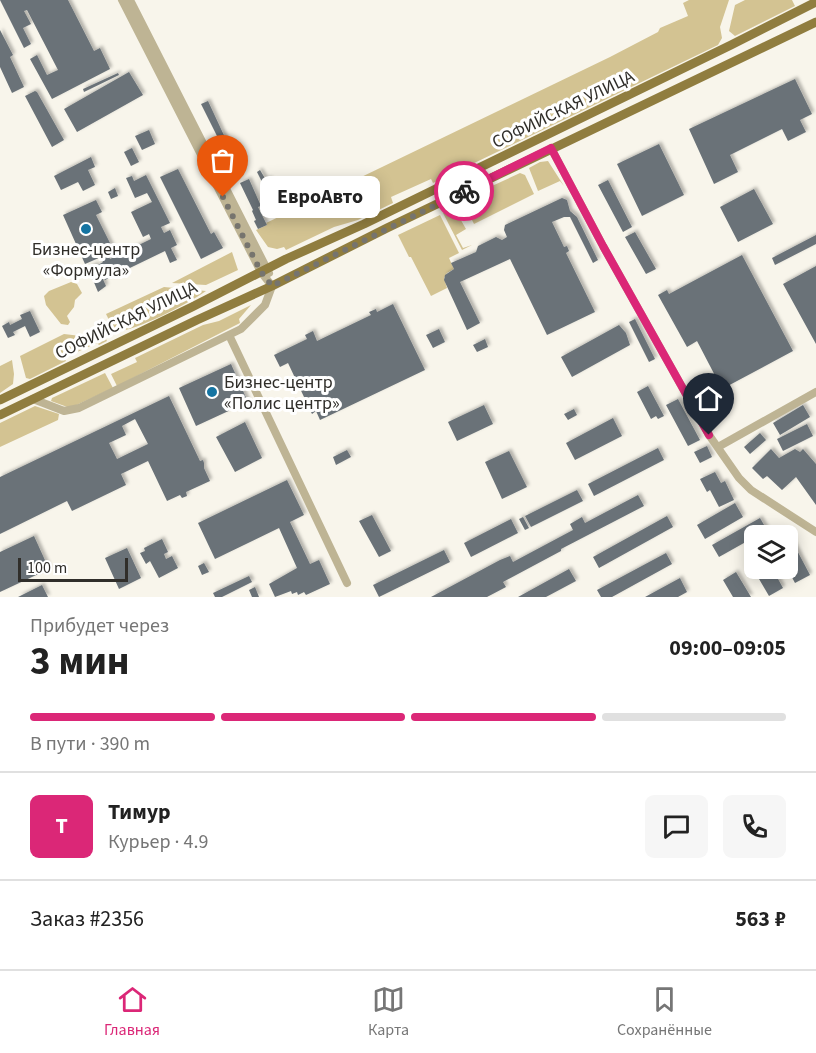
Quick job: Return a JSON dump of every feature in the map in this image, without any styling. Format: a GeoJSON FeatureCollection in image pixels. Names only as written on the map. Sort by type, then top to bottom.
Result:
{"type":"FeatureCollection","features":[{"type":"Feature","properties":{"kind":"main road","name":"СОФИЙСКАЯ УЛИЦА"},"geometry":{"type":"LineString","coordinates":[[0,400],[816,2]]}},
{"type":"Feature","properties":{"kind":"main road","name":"СОФИЙСКАЯ УЛИЦА"},"geometry":{"type":"LineString","coordinates":[[0,415],[272,286],[551,148],[816,22]]}},
{"type":"Feature","properties":{"kind":"street"},"geometry":{"type":"LineString","coordinates":[[122,0],[264,270]]}},
{"type":"Feature","properties":{"kind":"street"},"geometry":{"type":"LineString","coordinates":[[33,399],[64,411],[73,411],[241,329],[265,305],[272,286],[130,0]]}},
{"type":"Feature","properties":{"kind":"street"},"geometry":{"type":"LineString","coordinates":[[551,148],[709,435],[739,478],[751,490],[816,532]]}},
{"type":"Feature","properties":{"kind":"street"},"geometry":{"type":"LineString","coordinates":[[229,335],[347,584]]}},
{"type":"Feature","properties":{"kind":"street"},"geometry":{"type":"LineString","coordinates":[[718,447],[816,392]]}},
{"type":"Feature","properties":{"kind":"shaded area"},"geometry":{"type":"Polygon","coordinates":[[[689,0],[729,0],[720,27],[722,38],[718,45],[433,183],[431,179],[391,197],[393,203],[358,220],[334,227],[286,250],[284,247],[277,249],[268,247],[256,230],[267,225],[266,223],[658,32],[660,28],[688,16],[683,3],[689,0]]]}},
{"type":"Feature","properties":{"kind":"shaded area"},"geometry":{"type":"Polygon","coordinates":[[[745,0],[792,0],[795,6],[735,36],[729,31],[735,5],[745,0]]]}},
{"type":"Feature","properties":{"kind":"shaded area"},"geometry":{"type":"Polygon","coordinates":[[[548,161],[564,186],[560,181],[538,191],[529,168],[540,162],[548,161]]]}},
{"type":"Feature","properties":{"kind":"shaded area"},"geometry":{"type":"Polygon","coordinates":[[[520,173],[525,175],[534,194],[474,224],[465,206],[465,201],[493,189],[492,186],[520,173]]]}},
{"type":"Feature","properties":{"kind":"shaded area"},"geometry":{"type":"Polygon","coordinates":[[[454,208],[466,229],[456,235],[463,248],[472,245],[462,250],[443,213],[454,208]]]}},
{"type":"Feature","properties":{"kind":"shaded area"},"geometry":{"type":"Polygon","coordinates":[[[440,215],[459,253],[449,258],[454,269],[444,278],[447,288],[431,296],[398,235],[440,215]]]}},
{"type":"Feature","properties":{"kind":"shaded area"},"geometry":{"type":"Polygon","coordinates":[[[232,252],[238,270],[206,285],[172,283],[232,252]]]}},
{"type":"Feature","properties":{"kind":"shaded area"},"geometry":{"type":"Polygon","coordinates":[[[71,282],[77,284],[82,293],[75,300],[74,307],[67,316],[70,322],[68,325],[61,324],[46,305],[44,296],[49,291],[71,282]]]}},
{"type":"Feature","properties":{"kind":"shaded area"},"geometry":{"type":"Polygon","coordinates":[[[164,287],[206,291],[162,316],[136,327],[115,332],[106,314],[164,287]]]}},
{"type":"Feature","properties":{"kind":"shaded area"},"geometry":{"type":"Polygon","coordinates":[[[251,305],[239,319],[240,323],[117,386],[111,374],[137,362],[135,358],[251,305]]]}},
{"type":"Feature","properties":{"kind":"shaded area"},"geometry":{"type":"Polygon","coordinates":[[[64,334],[106,339],[107,341],[99,345],[97,343],[64,358],[66,361],[30,379],[26,378],[20,356],[64,334]]]}},
{"type":"Feature","properties":{"kind":"shaded area"},"geometry":{"type":"Polygon","coordinates":[[[12,360],[13,384],[0,393],[0,366],[12,360]]]}},
{"type":"Feature","properties":{"kind":"shaded area"},"geometry":{"type":"Polygon","coordinates":[[[105,373],[113,388],[70,408],[51,401],[52,398],[105,373]]]}},
{"type":"Feature","properties":{"kind":"shaded area"},"geometry":{"type":"Polygon","coordinates":[[[35,406],[59,414],[58,420],[0,447],[0,423],[35,406]]]}},
{"type":"Feature","properties":{"kind":"building"},"geometry":{"type":"Polygon","coordinates":[[[0,0],[68,0],[94,51],[100,48],[110,69],[52,99],[30,59],[37,55],[47,75],[58,70],[27,10],[24,11],[31,24],[23,28],[31,44],[24,48],[0,0]]]}},
{"type":"Feature","properties":{"kind":"building"},"geometry":{"type":"Polygon","coordinates":[[[0,30],[13,55],[10,57],[24,87],[12,93],[0,67],[0,30]]]}},
{"type":"Feature","properties":{"kind":"building"},"geometry":{"type":"Polygon","coordinates":[[[129,72],[143,95],[77,132],[64,109],[129,72]]]}},
{"type":"Feature","properties":{"kind":"building"},"geometry":{"type":"Polygon","coordinates":[[[118,73],[119,75],[84,92],[83,89],[118,73]]]}},
{"type":"Feature","properties":{"kind":"building"},"geometry":{"type":"Polygon","coordinates":[[[795,79],[812,114],[800,120],[806,132],[788,141],[782,129],[730,155],[738,172],[714,184],[689,129],[795,79]]]}},
{"type":"Feature","properties":{"kind":"building"},"geometry":{"type":"Polygon","coordinates":[[[35,91],[64,140],[52,147],[25,96],[35,91]]]}},
{"type":"Feature","properties":{"kind":"building"},"geometry":{"type":"Polygon","coordinates":[[[208,101],[235,159],[237,157],[243,170],[236,174],[201,104],[208,101]]]}},
{"type":"Feature","properties":{"kind":"building"},"geometry":{"type":"Polygon","coordinates":[[[149,130],[155,144],[142,150],[135,136],[149,130]]]}},
{"type":"Feature","properties":{"kind":"building"},"geometry":{"type":"Polygon","coordinates":[[[659,144],[684,195],[642,216],[617,164],[659,144]]]}},
{"type":"Feature","properties":{"kind":"building"},"geometry":{"type":"Polygon","coordinates":[[[132,148],[139,162],[131,166],[124,152],[132,148]]]}},
{"type":"Feature","properties":{"kind":"building"},"geometry":{"type":"Polygon","coordinates":[[[91,157],[95,167],[88,170],[95,185],[83,191],[78,182],[61,190],[54,176],[91,157]]]}},
{"type":"Feature","properties":{"kind":"building"},"geometry":{"type":"Polygon","coordinates":[[[178,169],[211,234],[214,232],[223,248],[201,259],[160,177],[178,169]]]}},
{"type":"Feature","properties":{"kind":"building"},"geometry":{"type":"Polygon","coordinates":[[[260,170],[266,180],[269,178],[286,213],[279,216],[257,172],[260,170]]]}},
{"type":"Feature","properties":{"kind":"building","name":"Бизнес-центр «Формула»"},"geometry":{"type":"Polygon","coordinates":[[[146,175],[170,223],[161,227],[164,233],[170,230],[177,245],[171,248],[177,260],[170,263],[165,251],[105,280],[98,265],[103,262],[101,257],[85,264],[63,215],[96,200],[102,212],[96,215],[114,251],[108,253],[110,259],[151,239],[149,234],[143,237],[131,212],[152,202],[147,193],[135,198],[126,178],[132,176],[134,181],[146,175]]]}},
{"type":"Feature","properties":{"kind":"building"},"geometry":{"type":"Polygon","coordinates":[[[249,179],[261,206],[258,207],[267,225],[258,229],[254,221],[256,220],[253,210],[240,183],[249,179]]]}},
{"type":"Feature","properties":{"kind":"building"},"geometry":{"type":"Polygon","coordinates":[[[608,180],[632,227],[623,232],[598,185],[608,180]]]}},
{"type":"Feature","properties":{"kind":"building"},"geometry":{"type":"Polygon","coordinates":[[[115,188],[118,196],[111,199],[108,192],[115,188]]]}},
{"type":"Feature","properties":{"kind":"building"},"geometry":{"type":"Polygon","coordinates":[[[754,189],[773,224],[738,242],[720,207],[754,189]]]}},
{"type":"Feature","properties":{"kind":"building"},"geometry":{"type":"Polygon","coordinates":[[[562,198],[567,200],[570,211],[577,217],[598,260],[593,263],[570,217],[552,222],[564,247],[567,246],[569,251],[566,253],[595,312],[547,335],[510,259],[460,282],[480,323],[467,330],[444,280],[445,275],[454,269],[451,263],[476,252],[478,246],[496,237],[502,240],[507,237],[504,230],[505,225],[562,198]]]}},
{"type":"Feature","properties":{"kind":"building"},"geometry":{"type":"Polygon","coordinates":[[[635,232],[656,269],[646,274],[625,237],[635,232]]]}},
{"type":"Feature","properties":{"kind":"building"},"geometry":{"type":"Polygon","coordinates":[[[816,235],[816,244],[775,265],[772,258],[816,235]]]}},
{"type":"Feature","properties":{"kind":"building"},"geometry":{"type":"Polygon","coordinates":[[[742,255],[793,351],[722,389],[697,341],[687,347],[658,295],[667,290],[669,294],[742,255]]]}},
{"type":"Feature","properties":{"kind":"building"},"geometry":{"type":"Polygon","coordinates":[[[96,264],[106,286],[98,292],[88,268],[96,264]]]}},
{"type":"Feature","properties":{"kind":"building"},"geometry":{"type":"Polygon","coordinates":[[[816,266],[816,344],[783,284],[816,266]]]}},
{"type":"Feature","properties":{"kind":"building"},"geometry":{"type":"Polygon","coordinates":[[[393,304],[425,370],[320,420],[316,411],[312,414],[288,363],[280,367],[274,355],[307,339],[305,335],[313,331],[317,341],[371,315],[369,312],[376,309],[377,312],[393,304]]]}},
{"type":"Feature","properties":{"kind":"building"},"geometry":{"type":"Polygon","coordinates":[[[30,311],[40,332],[30,337],[25,326],[13,332],[15,335],[8,338],[2,326],[22,319],[20,315],[30,311]]]}},
{"type":"Feature","properties":{"kind":"building"},"geometry":{"type":"Polygon","coordinates":[[[635,319],[655,359],[649,362],[629,322],[635,319]]]}},
{"type":"Feature","properties":{"kind":"building"},"geometry":{"type":"Polygon","coordinates":[[[619,325],[626,333],[630,345],[572,377],[561,357],[619,325]]]}},
{"type":"Feature","properties":{"kind":"building"},"geometry":{"type":"Polygon","coordinates":[[[439,329],[445,342],[433,348],[426,335],[439,329]]]}},
{"type":"Feature","properties":{"kind":"building"},"geometry":{"type":"Polygon","coordinates":[[[485,339],[488,347],[477,352],[473,345],[485,339]]]}},
{"type":"Feature","properties":{"kind":"building","name":"Бизнес-центр «Полис центр»"},"geometry":{"type":"Polygon","coordinates":[[[231,364],[248,402],[196,426],[179,388],[231,364]]]}},
{"type":"Feature","properties":{"kind":"building"},"geometry":{"type":"Polygon","coordinates":[[[648,386],[664,416],[658,419],[656,416],[651,419],[637,392],[648,386]]]}},
{"type":"Feature","properties":{"kind":"building"},"geometry":{"type":"Polygon","coordinates":[[[169,396],[200,461],[203,460],[210,481],[186,492],[187,496],[182,498],[180,495],[167,501],[148,461],[121,474],[126,485],[72,511],[67,501],[0,534],[0,477],[169,396]],[[135,419],[122,426],[126,435],[109,443],[117,459],[148,444],[135,419]]]}},
{"type":"Feature","properties":{"kind":"building"},"geometry":{"type":"Polygon","coordinates":[[[678,399],[700,440],[688,446],[666,405],[678,399]]]}},
{"type":"Feature","properties":{"kind":"building"},"geometry":{"type":"Polygon","coordinates":[[[484,405],[493,424],[457,441],[448,422],[484,405]]]}},
{"type":"Feature","properties":{"kind":"building"},"geometry":{"type":"Polygon","coordinates":[[[803,405],[810,417],[780,435],[773,423],[803,405]]]}},
{"type":"Feature","properties":{"kind":"building"},"geometry":{"type":"Polygon","coordinates":[[[574,409],[577,415],[568,420],[564,414],[574,409]]]}},
{"type":"Feature","properties":{"kind":"building"},"geometry":{"type":"Polygon","coordinates":[[[613,418],[622,436],[575,460],[566,443],[613,418]]]}},
{"type":"Feature","properties":{"kind":"building"},"geometry":{"type":"Polygon","coordinates":[[[245,422],[262,458],[235,472],[216,437],[245,422]]]}},
{"type":"Feature","properties":{"kind":"building"},"geometry":{"type":"Polygon","coordinates":[[[807,424],[813,436],[783,451],[777,439],[807,424]]]}},
{"type":"Feature","properties":{"kind":"building"},"geometry":{"type":"Polygon","coordinates":[[[760,433],[766,440],[750,454],[744,447],[760,433]]]}},
{"type":"Feature","properties":{"kind":"building"},"geometry":{"type":"Polygon","coordinates":[[[707,446],[712,457],[700,463],[694,452],[707,446]]]}},
{"type":"Feature","properties":{"kind":"building"},"geometry":{"type":"Polygon","coordinates":[[[658,448],[664,460],[594,496],[588,484],[658,448]]]}},
{"type":"Feature","properties":{"kind":"building"},"geometry":{"type":"Polygon","coordinates":[[[771,449],[779,458],[795,449],[800,452],[803,449],[816,464],[816,505],[796,477],[782,490],[767,476],[763,479],[752,468],[771,449]]]}},
{"type":"Feature","properties":{"kind":"building"},"geometry":{"type":"Polygon","coordinates":[[[347,450],[351,457],[336,465],[333,457],[347,450]]]}},
{"type":"Feature","properties":{"kind":"building"},"geometry":{"type":"Polygon","coordinates":[[[509,451],[527,487],[502,499],[485,462],[509,451]]]}},
{"type":"Feature","properties":{"kind":"building"},"geometry":{"type":"Polygon","coordinates":[[[715,472],[721,483],[725,481],[734,500],[719,507],[710,490],[707,492],[700,479],[715,472]]]}},
{"type":"Feature","properties":{"kind":"building"},"geometry":{"type":"Polygon","coordinates":[[[287,480],[304,515],[290,522],[310,564],[319,560],[330,584],[306,595],[304,592],[298,595],[297,592],[292,594],[291,591],[275,597],[269,584],[297,568],[279,528],[215,559],[198,523],[287,480]]]}},
{"type":"Feature","properties":{"kind":"building"},"geometry":{"type":"Polygon","coordinates":[[[577,490],[583,501],[531,527],[525,516],[577,490]]]}},
{"type":"Feature","properties":{"kind":"building"},"geometry":{"type":"Polygon","coordinates":[[[638,495],[644,506],[503,582],[506,587],[487,597],[431,597],[500,560],[510,556],[513,562],[573,530],[570,524],[582,517],[585,523],[638,495]]]}},
{"type":"Feature","properties":{"kind":"building"},"geometry":{"type":"Polygon","coordinates":[[[735,503],[743,517],[705,539],[697,525],[735,503]]]}},
{"type":"Feature","properties":{"kind":"building"},"geometry":{"type":"Polygon","coordinates":[[[372,515],[391,551],[379,557],[359,521],[372,515]]]}},
{"type":"Feature","properties":{"kind":"building"},"geometry":{"type":"Polygon","coordinates":[[[667,516],[673,527],[599,568],[593,557],[667,516]]]}},
{"type":"Feature","properties":{"kind":"building"},"geometry":{"type":"Polygon","coordinates":[[[523,517],[529,528],[525,530],[519,519],[523,517]]]}},
{"type":"Feature","properties":{"kind":"building"},"geometry":{"type":"Polygon","coordinates":[[[760,518],[764,525],[748,525],[760,518]]]}},
{"type":"Feature","properties":{"kind":"building"},"geometry":{"type":"Polygon","coordinates":[[[511,519],[518,533],[471,557],[464,543],[511,519]]]}},
{"type":"Feature","properties":{"kind":"building"},"geometry":{"type":"Polygon","coordinates":[[[744,527],[744,543],[719,557],[712,545],[744,527]]]}},
{"type":"Feature","properties":{"kind":"building"},"geometry":{"type":"Polygon","coordinates":[[[34,536],[49,569],[0,592],[0,552],[34,536]]]}},
{"type":"Feature","properties":{"kind":"building"},"geometry":{"type":"Polygon","coordinates":[[[162,539],[168,552],[164,554],[166,559],[172,556],[178,568],[159,578],[150,561],[146,564],[140,553],[145,551],[144,548],[162,539]]]}},
{"type":"Feature","properties":{"kind":"building"},"geometry":{"type":"Polygon","coordinates":[[[127,548],[141,578],[119,589],[105,558],[127,548]]]}},
{"type":"Feature","properties":{"kind":"building"},"geometry":{"type":"Polygon","coordinates":[[[444,550],[450,562],[379,597],[373,585],[444,550]]]}},
{"type":"Feature","properties":{"kind":"building"},"geometry":{"type":"Polygon","coordinates":[[[798,552],[810,575],[795,583],[793,579],[798,579],[798,552]]]}},
{"type":"Feature","properties":{"kind":"building"},"geometry":{"type":"Polygon","coordinates":[[[666,553],[672,564],[612,597],[601,597],[597,590],[666,553]]]}},
{"type":"Feature","properties":{"kind":"building"},"geometry":{"type":"Polygon","coordinates":[[[204,563],[209,572],[202,575],[198,566],[204,563]]]}},
{"type":"Feature","properties":{"kind":"building"},"geometry":{"type":"Polygon","coordinates":[[[569,569],[576,581],[546,597],[518,597],[569,569]]]}},
{"type":"Feature","properties":{"kind":"building"},"geometry":{"type":"Polygon","coordinates":[[[736,572],[751,597],[733,597],[723,580],[736,572]]]}},
{"type":"Feature","properties":{"kind":"building"},"geometry":{"type":"Polygon","coordinates":[[[249,576],[252,582],[222,597],[215,597],[213,593],[249,576]]]}},
{"type":"Feature","properties":{"kind":"building"},"geometry":{"type":"Polygon","coordinates":[[[680,578],[687,592],[678,597],[645,597],[680,578]]]}},
{"type":"Feature","properties":{"kind":"building"},"geometry":{"type":"Polygon","coordinates":[[[759,579],[778,579],[783,588],[769,596],[759,579]]]}},
{"type":"Feature","properties":{"kind":"building"},"geometry":{"type":"Polygon","coordinates":[[[42,585],[48,597],[18,597],[42,585]]]}},
{"type":"Feature","properties":{"kind":"building"},"geometry":{"type":"Polygon","coordinates":[[[255,587],[259,597],[252,597],[249,590],[255,587]]]}},
{"type":"Feature","properties":{"kind":"way so far"},"geometry":{"type":"LineString","coordinates":[[223,197],[261,272],[272,286],[464,191]]}},
{"type":"Feature","properties":{"kind":"place","name":"ЕвроАвто"},"geometry":{"type":"Point","coordinates":[223,197]}},
{"type":"Feature","properties":{"kind":"place","name":"Бизнес-центр «Формула»"},"geometry":{"type":"Point","coordinates":[86,229]}},
{"type":"Feature","properties":{"kind":"place","name":"Бизнес-центр «Полис центр»"},"geometry":{"type":"Point","coordinates":[212,392]}},
{"type":"Feature","properties":{"kind":"route"},"geometry":{"type":"LineString","coordinates":[[464,191],[551,148],[709,435]]}}]}
